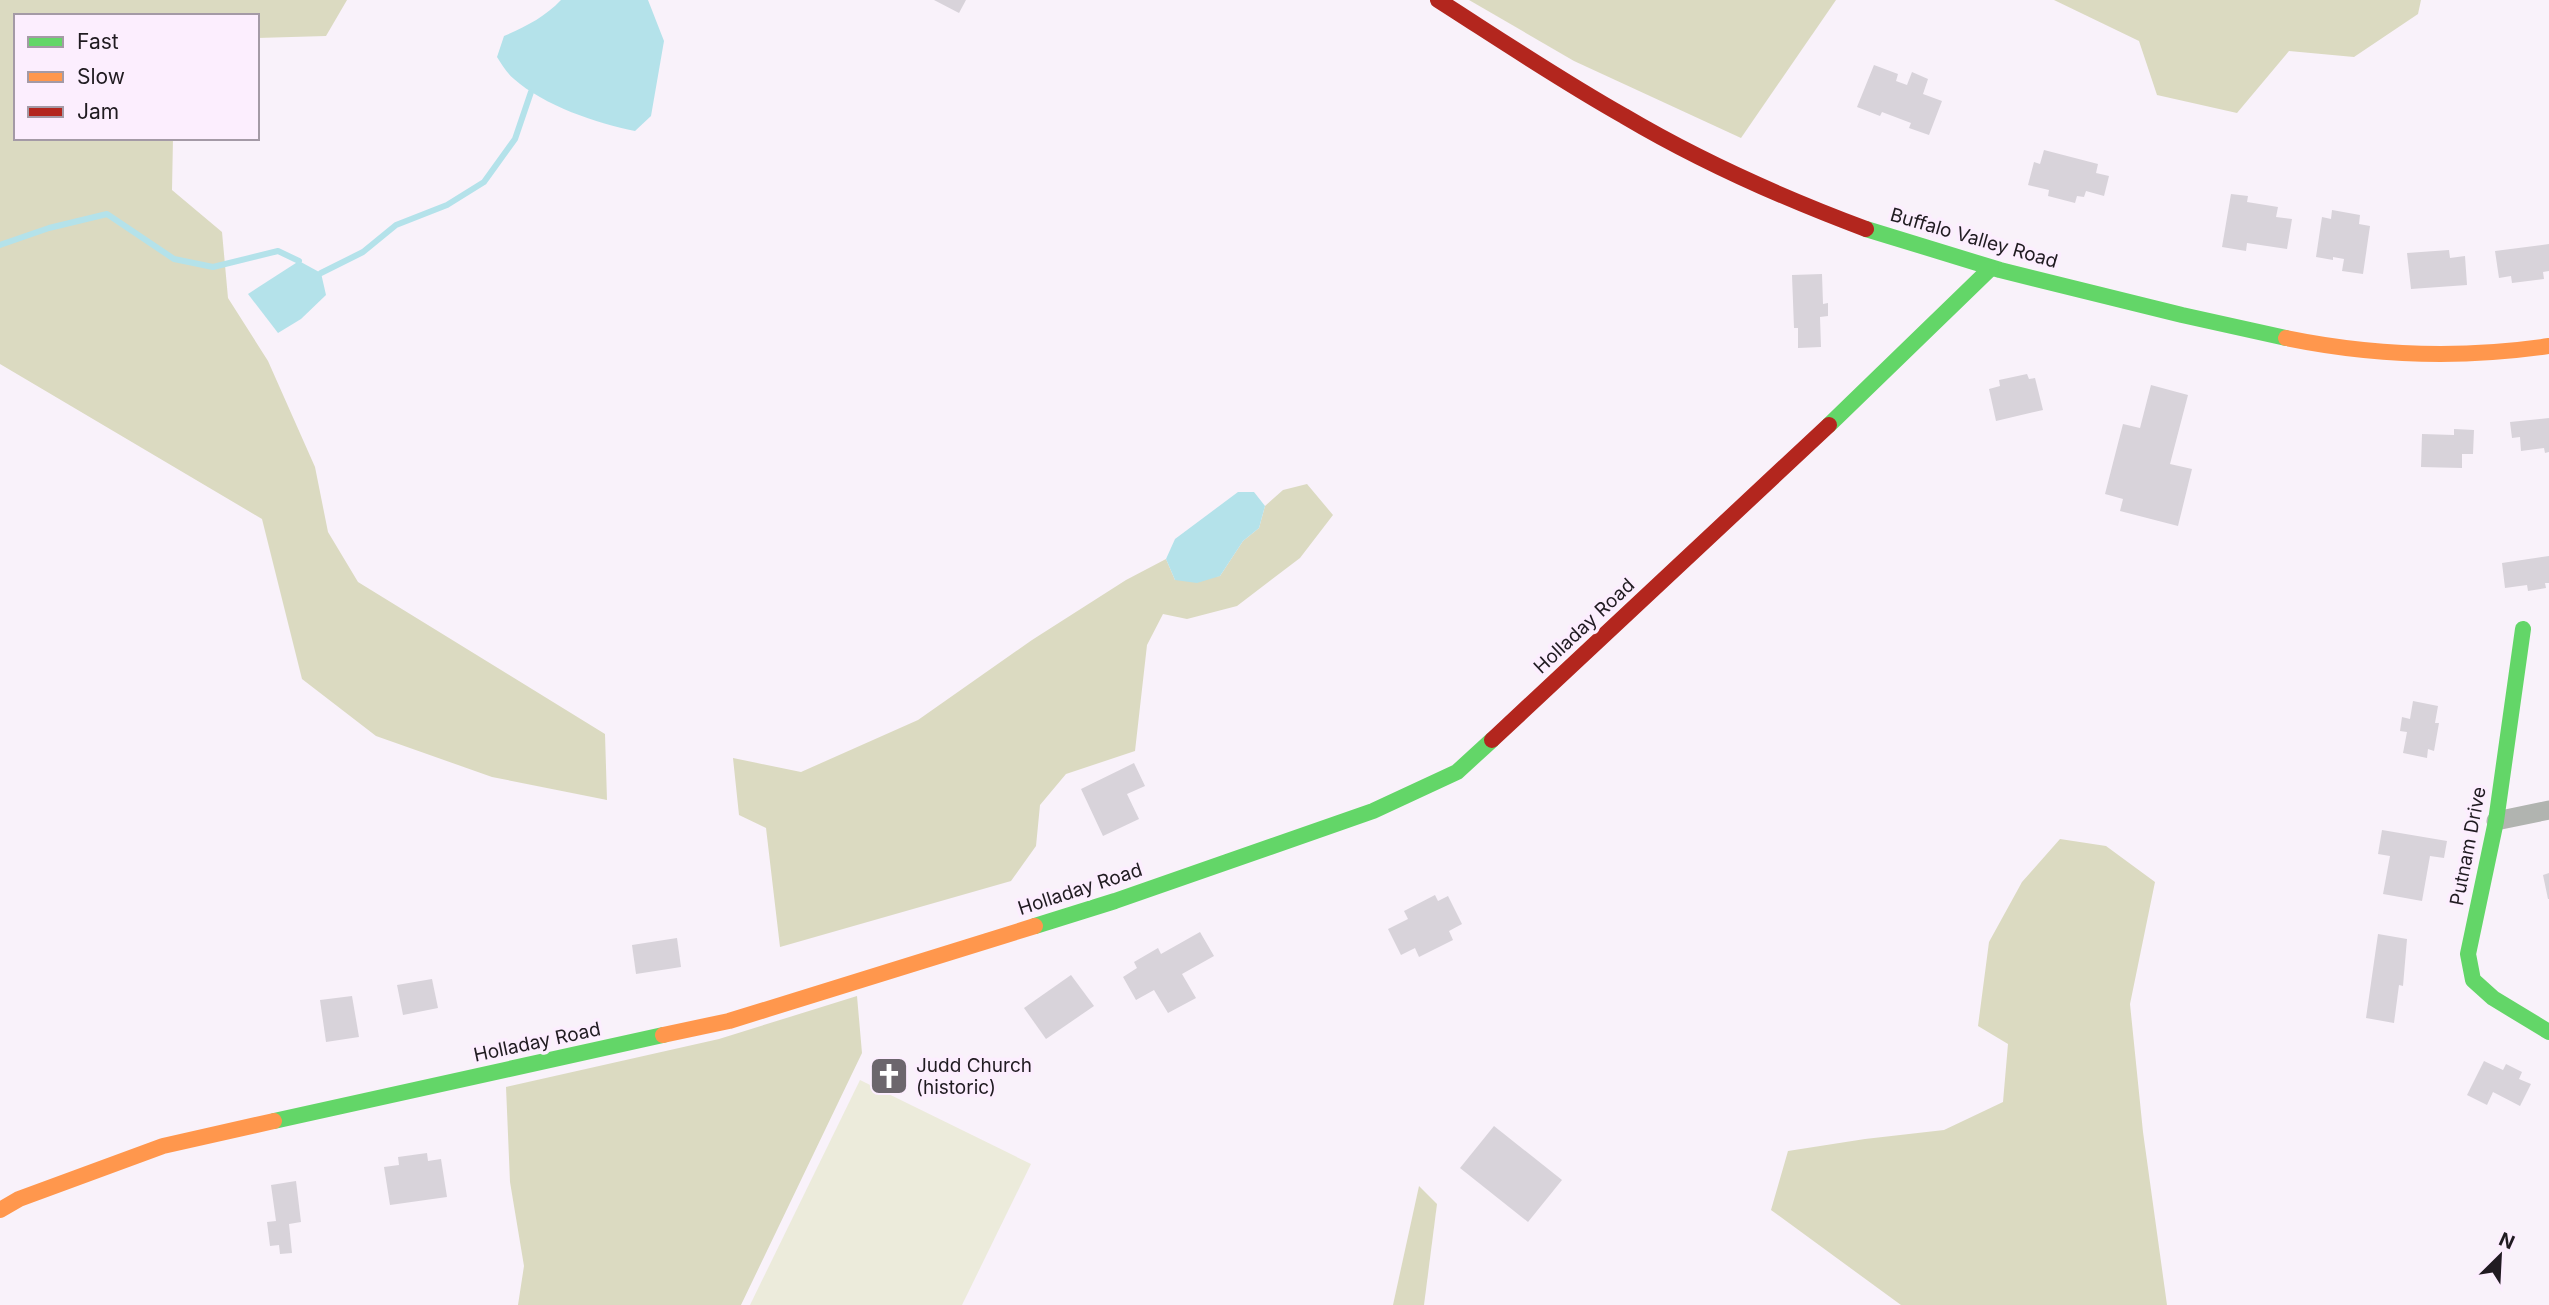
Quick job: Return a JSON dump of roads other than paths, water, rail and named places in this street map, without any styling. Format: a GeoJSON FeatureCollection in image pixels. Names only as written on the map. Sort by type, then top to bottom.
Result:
{"type":"FeatureCollection","features":[{"type":"Feature","properties":{"kind":"street","name":"Buffalo Valley Road"},"geometry":{"type":"LineString","coordinates":[[1438,0],[1577,88],[1686,150],[1802,203],[1905,242],[1991,268],[2208,321],[2377,353],[2444,355],[2549,346]]}},
{"type":"Feature","properties":{"kind":"street","name":"Holladay Road"},"geometry":{"type":"LineString","coordinates":[[0,1210],[19,1199],[163,1146],[729,1021],[1115,901],[1373,811],[1457,772],[1879,378],[1991,268]]}},
{"type":"Feature","properties":{"kind":"street","name":"Putnam Drive"},"geometry":{"type":"LineString","coordinates":[[2523,629],[2496,821],[2468,954],[2473,980],[2493,998],[2549,1032]]}},
{"type":"Feature","properties":{"kind":"street"},"geometry":{"type":"LineString","coordinates":[[2496,821],[2549,810]]}},
{"type":"Feature","properties":{"kind":"water"},"geometry":{"type":"Polygon","coordinates":[[[561,0],[648,0],[664,41],[651,116],[635,131],[588,118],[540,97],[511,77],[497,57],[504,36],[534,21],[561,0]]]}},
{"type":"Feature","properties":{"kind":"water"},"geometry":{"type":"Polygon","coordinates":[[[299,261],[321,273],[326,295],[301,319],[278,333],[248,294],[299,261]]]}},
{"type":"Feature","properties":{"kind":"water"},"geometry":{"type":"Polygon","coordinates":[[[1238,492],[1254,492],[1265,506],[1259,528],[1243,541],[1220,576],[1197,583],[1175,580],[1166,559],[1175,539],[1238,492]]]}},
{"type":"Feature","properties":{"kind":"waterway"},"geometry":{"type":"LineString","coordinates":[[321,273],[363,252],[396,225],[447,205],[484,182],[515,139],[531,92]]}},
{"type":"Feature","properties":{"kind":"waterway"},"geometry":{"type":"LineString","coordinates":[[0,245],[49,228],[107,214],[174,259],[213,267],[278,251],[299,261]]}},
{"type":"Feature","properties":{"kind":"place","name":"Judd Church (historic)"},"geometry":{"type":"Point","coordinates":[889,1076]}}]}
